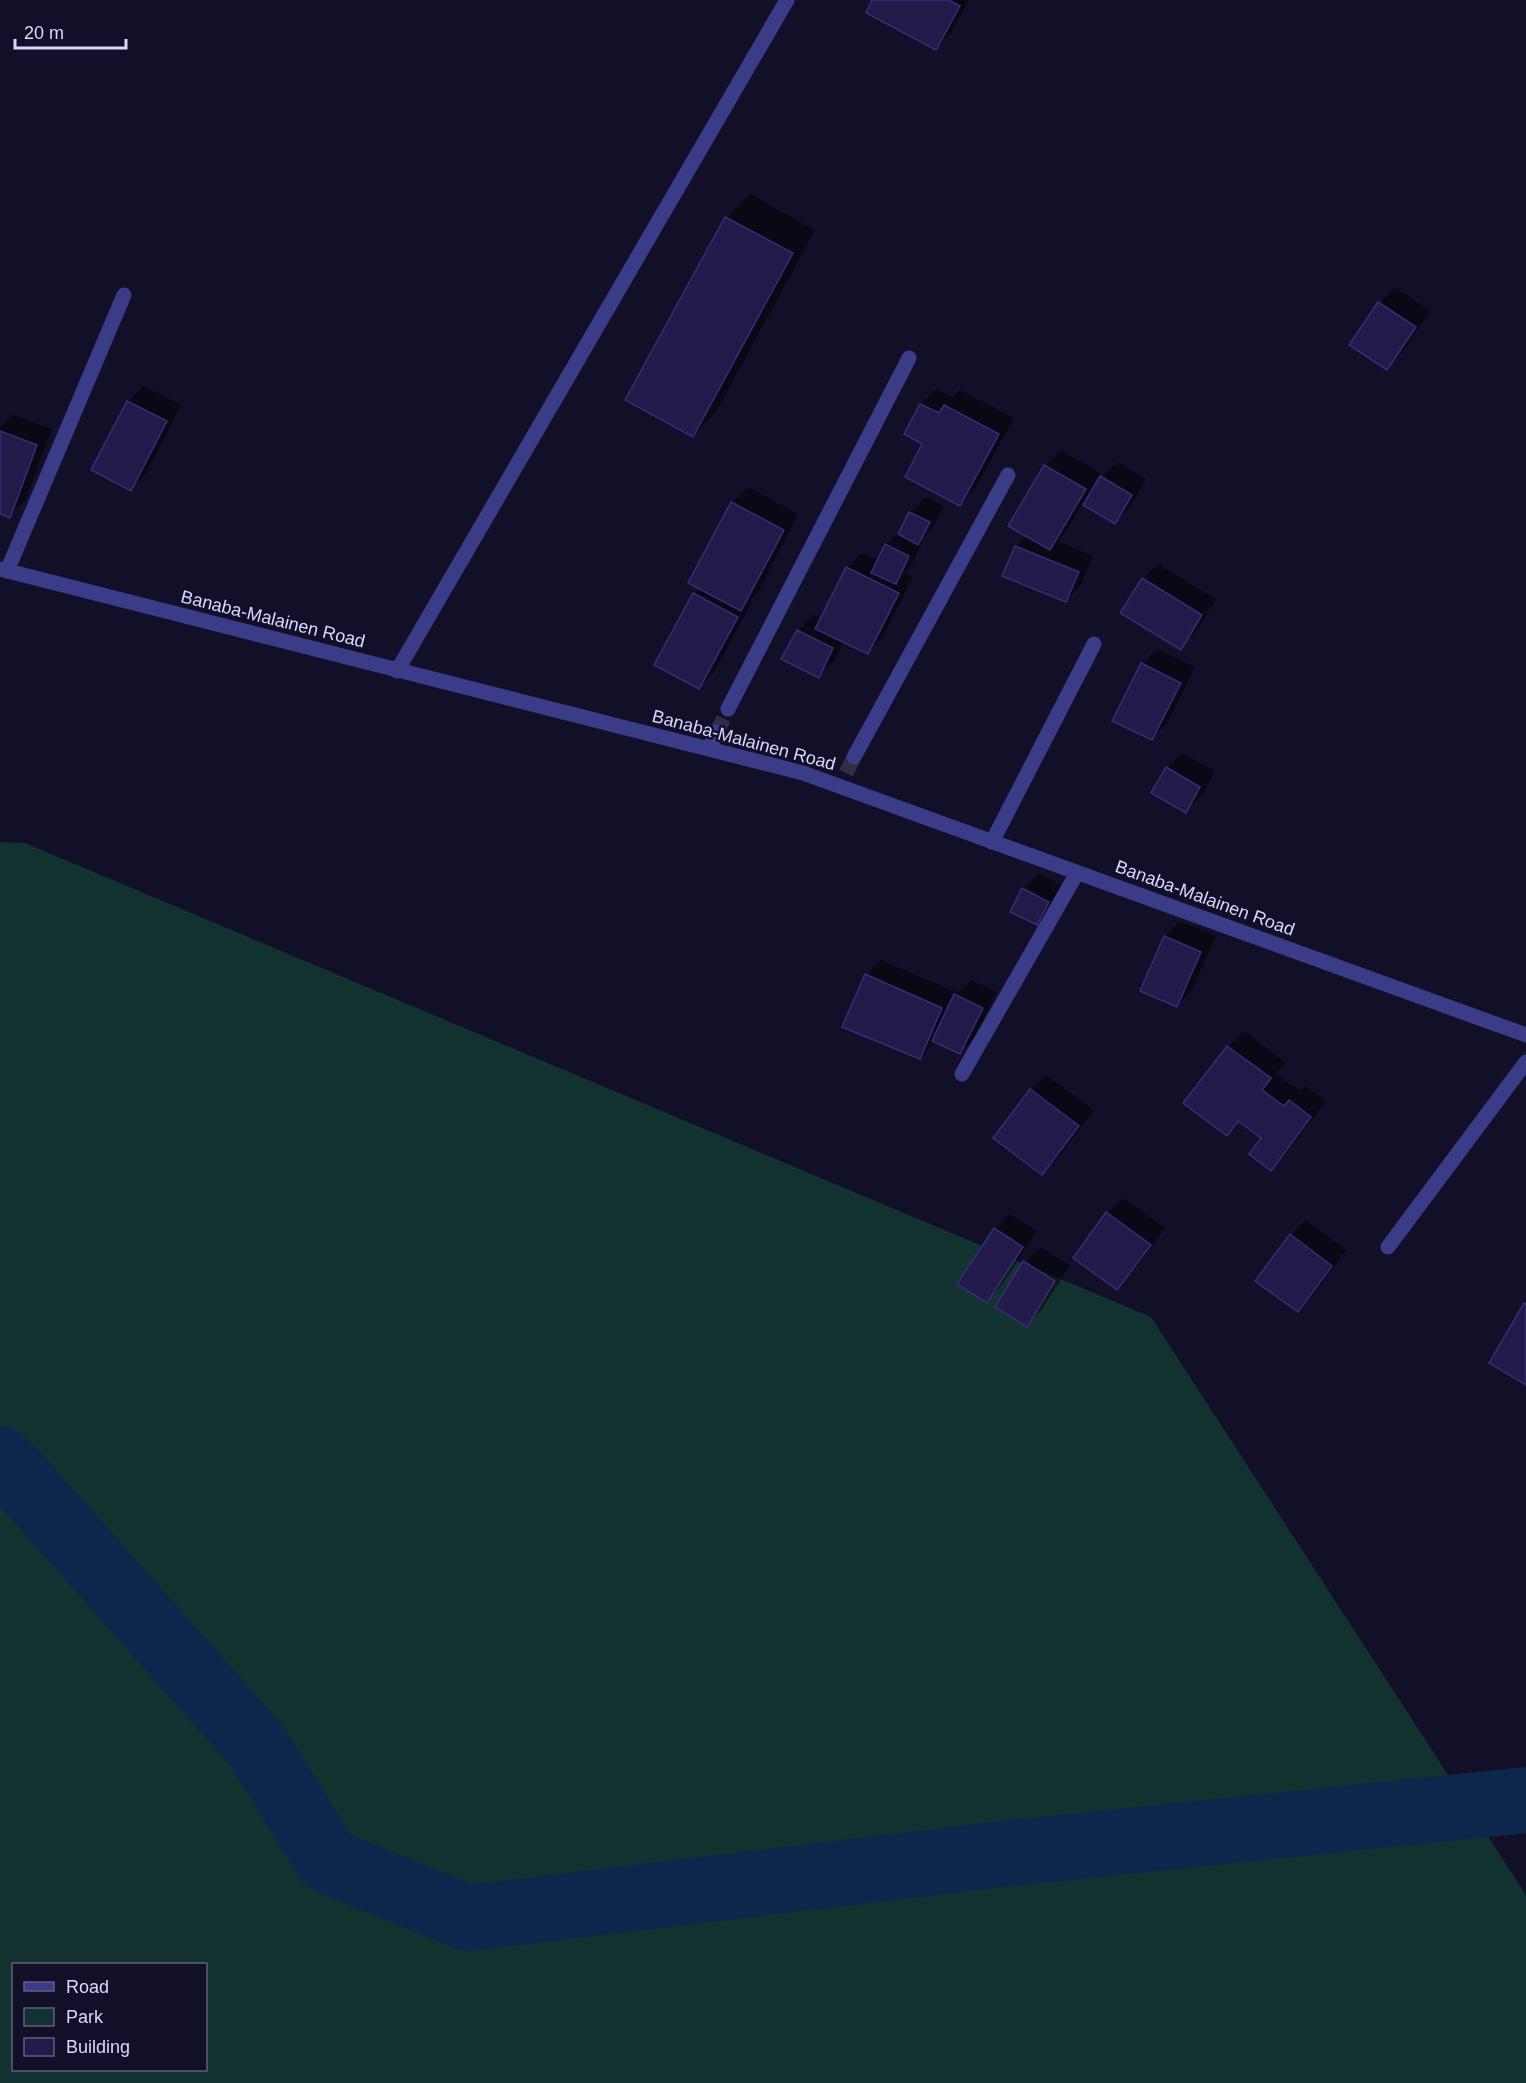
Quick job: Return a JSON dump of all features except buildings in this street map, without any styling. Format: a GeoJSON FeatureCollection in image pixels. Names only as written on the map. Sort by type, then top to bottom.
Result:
{"type":"FeatureCollection","features":[{"type":"Feature","properties":{"kind":"street"},"geometry":{"type":"LineString","coordinates":[[397,670],[786,0]]}},
{"type":"Feature","properties":{"kind":"street"},"geometry":{"type":"LineString","coordinates":[[4,570],[124,295]]}},
{"type":"Feature","properties":{"kind":"street"},"geometry":{"type":"LineString","coordinates":[[728,709],[909,358]]}},
{"type":"Feature","properties":{"kind":"street"},"geometry":{"type":"LineString","coordinates":[[854,757],[1008,474]]}},
{"type":"Feature","properties":{"kind":"street","name":"Banaba-Malainen Road"},"geometry":{"type":"LineString","coordinates":[[4,570],[803,773],[843,780],[992,842],[1526,1035]]}},
{"type":"Feature","properties":{"kind":"street"},"geometry":{"type":"LineString","coordinates":[[992,842],[1094,644]]}},
{"type":"Feature","properties":{"kind":"street"},"geometry":{"type":"LineString","coordinates":[[709,749],[717,732]]}},
{"type":"Feature","properties":{"kind":"street"},"geometry":{"type":"LineString","coordinates":[[962,1074],[1077,873]]}},
{"type":"Feature","properties":{"kind":"street"},"geometry":{"type":"LineString","coordinates":[[1388,1246],[1526,1062]]}},
{"type":"Feature","properties":{"kind":"green space"},"geometry":{"type":"Polygon","coordinates":[[[0,842],[25,843],[1151,1317],[1526,1895],[1526,2083],[0,2083],[0,842]]]}},
{"type":"Feature","properties":{"kind":"waterway"},"geometry":{"type":"LineString","coordinates":[[0,1459],[257,1746],[328,1861],[468,1918],[1011,1853],[1526,1800]]}},
{"type":"Feature","properties":{"kind":"tunnel"},"geometry":{"type":"LineString","coordinates":[[717,732],[728,709]]}},
{"type":"Feature","properties":{"kind":"tunnel"},"geometry":{"type":"LineString","coordinates":[[846,773],[854,757]]}}]}
